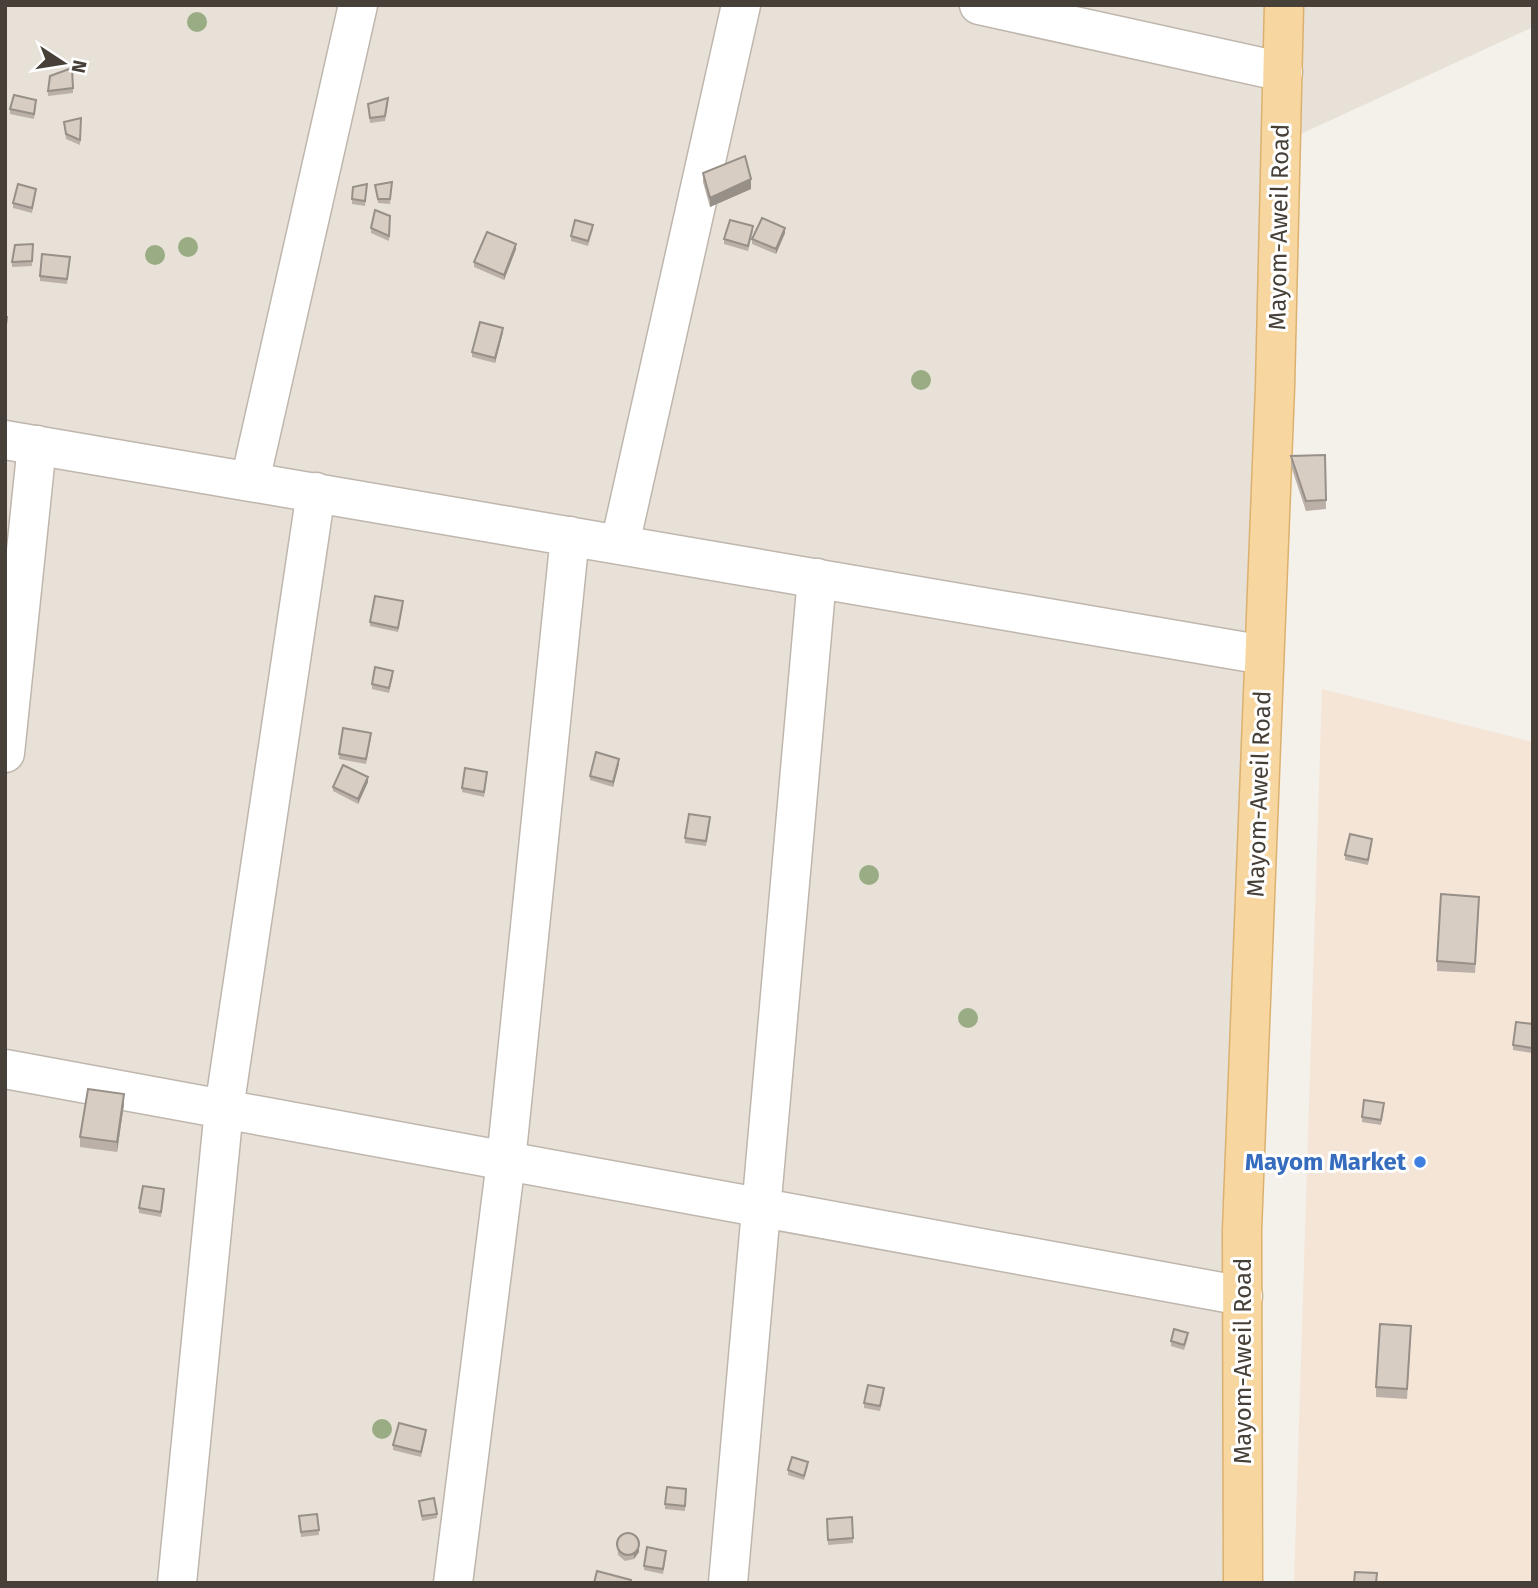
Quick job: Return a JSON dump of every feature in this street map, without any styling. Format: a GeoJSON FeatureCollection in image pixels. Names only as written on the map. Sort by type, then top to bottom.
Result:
{"type":"FeatureCollection","features":[{"type":"Feature","properties":{"kind":"main road","name":"Mayom-Aweil Road"},"geometry":{"type":"LineString","coordinates":[[1243,1583],[1242,1230],[1264,655],[1284,5]]}},
{"type":"Feature","properties":{"kind":"street"},"geometry":{"type":"LineString","coordinates":[[250,481],[358,5]]}},
{"type":"Feature","properties":{"kind":"street"},"geometry":{"type":"LineString","coordinates":[[620,544],[741,5]]}},
{"type":"Feature","properties":{"kind":"street"},"geometry":{"type":"LineString","coordinates":[[979,5],[1283,72]]}},
{"type":"Feature","properties":{"kind":"street"},"geometry":{"type":"LineString","coordinates":[[5,753],[21,442],[1264,655]]}},
{"type":"Feature","properties":{"kind":"street"},"geometry":{"type":"LineString","coordinates":[[177,1583],[224,1109],[316,492]]}},
{"type":"Feature","properties":{"kind":"street"},"geometry":{"type":"LineString","coordinates":[[453,1583],[506,1161],[570,536]]}},
{"type":"Feature","properties":{"kind":"street"},"geometry":{"type":"LineString","coordinates":[[728,1583],[817,578]]}},
{"type":"Feature","properties":{"kind":"street"},"geometry":{"type":"LineString","coordinates":[[5,1069],[1243,1296]]}},
{"type":"Feature","properties":{"kind":"shaded area"},"geometry":{"type":"Polygon","coordinates":[[[5,5],[1533,5],[1533,27],[1281,143],[1246,1583],[5,1583],[5,5]]]}},
{"type":"Feature","properties":{"kind":"shaded area","name":"Mayom Market"},"geometry":{"type":"Polygon","coordinates":[[[1322,689],[1533,742],[1533,1583],[1294,1583],[1322,689]]]}},
{"type":"Feature","properties":{"kind":"building"},"geometry":{"type":"Polygon","coordinates":[[[72,68],[73,88],[48,91],[50,76],[72,68]]]}},
{"type":"Feature","properties":{"kind":"building"},"geometry":{"type":"Polygon","coordinates":[[[14,95],[36,100],[34,114],[10,109],[14,95]]]}},
{"type":"Feature","properties":{"kind":"building"},"geometry":{"type":"Polygon","coordinates":[[[388,98],[385,116],[370,118],[368,104],[388,98]]]}},
{"type":"Feature","properties":{"kind":"building"},"geometry":{"type":"Polygon","coordinates":[[[81,118],[80,140],[66,134],[64,122],[81,118]]]}},
{"type":"Feature","properties":{"kind":"building"},"geometry":{"type":"Polygon","coordinates":[[[745,156],[751,179],[710,198],[703,173],[745,156]]]}},
{"type":"Feature","properties":{"kind":"building"},"geometry":{"type":"Polygon","coordinates":[[[392,182],[390,199],[378,199],[375,185],[392,182]]]}},
{"type":"Feature","properties":{"kind":"building"},"geometry":{"type":"Polygon","coordinates":[[[18,184],[36,189],[32,208],[13,203],[18,184]]]}},
{"type":"Feature","properties":{"kind":"building"},"geometry":{"type":"Polygon","coordinates":[[[367,184],[365,201],[352,199],[353,187],[367,184]]]}},
{"type":"Feature","properties":{"kind":"building"},"geometry":{"type":"Polygon","coordinates":[[[375,210],[390,216],[389,236],[371,228],[375,210]]]}},
{"type":"Feature","properties":{"kind":"building"},"geometry":{"type":"Polygon","coordinates":[[[762,218],[785,228],[776,249],[752,239],[762,218]]]}},
{"type":"Feature","properties":{"kind":"building"},"geometry":{"type":"Polygon","coordinates":[[[575,220],[593,225],[588,241],[571,236],[575,220]]]}},
{"type":"Feature","properties":{"kind":"building"},"geometry":{"type":"Polygon","coordinates":[[[730,220],[753,226],[748,246],[724,239],[730,220]]]}},
{"type":"Feature","properties":{"kind":"building"},"geometry":{"type":"Polygon","coordinates":[[[487,232],[516,244],[504,275],[474,262],[487,232]]]}},
{"type":"Feature","properties":{"kind":"building"},"geometry":{"type":"Polygon","coordinates":[[[33,244],[32,261],[12,262],[15,245],[33,244]]]}},
{"type":"Feature","properties":{"kind":"building"},"geometry":{"type":"Polygon","coordinates":[[[42,254],[70,257],[67,279],[40,276],[42,254]]]}},
{"type":"Feature","properties":{"kind":"building"},"geometry":{"type":"Polygon","coordinates":[[[480,322],[503,328],[495,358],[472,352],[480,322]]]}},
{"type":"Feature","properties":{"kind":"building"},"geometry":{"type":"Polygon","coordinates":[[[1325,455],[1326,500],[1306,501],[1291,456],[1325,455]]]}},
{"type":"Feature","properties":{"kind":"building"},"geometry":{"type":"Polygon","coordinates":[[[375,596],[403,601],[398,628],[370,622],[375,596]]]}},
{"type":"Feature","properties":{"kind":"building"},"geometry":{"type":"Polygon","coordinates":[[[375,667],[393,671],[389,688],[372,684],[375,667]]]}},
{"type":"Feature","properties":{"kind":"building"},"geometry":{"type":"Polygon","coordinates":[[[343,728],[371,733],[366,759],[339,754],[343,728]]]}},
{"type":"Feature","properties":{"kind":"building"},"geometry":{"type":"Polygon","coordinates":[[[596,752],[619,759],[613,782],[590,776],[596,752]]]}},
{"type":"Feature","properties":{"kind":"building"},"geometry":{"type":"Polygon","coordinates":[[[343,765],[368,777],[358,799],[333,787],[343,765]]]}},
{"type":"Feature","properties":{"kind":"building"},"geometry":{"type":"Polygon","coordinates":[[[465,768],[487,772],[484,792],[462,788],[465,768]]]}},
{"type":"Feature","properties":{"kind":"building"},"geometry":{"type":"Polygon","coordinates":[[[689,814],[710,817],[706,841],[685,838],[689,814]]]}},
{"type":"Feature","properties":{"kind":"building"},"geometry":{"type":"Polygon","coordinates":[[[1350,834],[1372,839],[1368,860],[1345,855],[1350,834]]]}},
{"type":"Feature","properties":{"kind":"building"},"geometry":{"type":"Polygon","coordinates":[[[1441,894],[1479,897],[1475,964],[1437,961],[1441,894]]]}},
{"type":"Feature","properties":{"kind":"building"},"geometry":{"type":"Polygon","coordinates":[[[1516,1022],[1533,1024],[1532,1048],[1513,1045],[1516,1022]]]}},
{"type":"Feature","properties":{"kind":"building"},"geometry":{"type":"Polygon","coordinates":[[[88,1089],[124,1094],[117,1142],[80,1137],[88,1089]]]}},
{"type":"Feature","properties":{"kind":"building"},"geometry":{"type":"Polygon","coordinates":[[[1364,1100],[1384,1103],[1381,1120],[1362,1117],[1364,1100]]]}},
{"type":"Feature","properties":{"kind":"building"},"geometry":{"type":"Polygon","coordinates":[[[143,1186],[164,1189],[161,1212],[139,1208],[143,1186]]]}},
{"type":"Feature","properties":{"kind":"building"},"geometry":{"type":"Polygon","coordinates":[[[1380,1324],[1411,1326],[1407,1389],[1376,1387],[1380,1324]]]}},
{"type":"Feature","properties":{"kind":"building"},"geometry":{"type":"Polygon","coordinates":[[[1174,1329],[1188,1333],[1184,1345],[1171,1341],[1174,1329]]]}},
{"type":"Feature","properties":{"kind":"building"},"geometry":{"type":"Polygon","coordinates":[[[868,1385],[884,1388],[880,1406],[864,1403],[868,1385]]]}},
{"type":"Feature","properties":{"kind":"building"},"geometry":{"type":"Polygon","coordinates":[[[399,1423],[426,1430],[421,1452],[393,1445],[399,1423]]]}},
{"type":"Feature","properties":{"kind":"building"},"geometry":{"type":"Polygon","coordinates":[[[792,1457],[808,1462],[804,1476],[788,1470],[792,1457]]]}},
{"type":"Feature","properties":{"kind":"building"},"geometry":{"type":"Polygon","coordinates":[[[667,1487],[686,1489],[685,1506],[665,1504],[667,1487]]]}},
{"type":"Feature","properties":{"kind":"building"},"geometry":{"type":"Polygon","coordinates":[[[434,1498],[437,1514],[422,1516],[419,1501],[434,1498]]]}},
{"type":"Feature","properties":{"kind":"building"},"geometry":{"type":"Polygon","coordinates":[[[317,1514],[319,1530],[301,1532],[299,1516],[317,1514]]]}},
{"type":"Feature","properties":{"kind":"building"},"geometry":{"type":"Polygon","coordinates":[[[852,1517],[853,1538],[828,1540],[827,1519],[852,1517]]]}},
{"type":"Feature","properties":{"kind":"building"},"geometry":{"type":"Polygon","coordinates":[[[628,1533],[636,1536],[639,1544],[636,1552],[628,1555],[620,1552],[617,1544],[620,1536],[628,1533]]]}},
{"type":"Feature","properties":{"kind":"building"},"geometry":{"type":"Polygon","coordinates":[[[647,1547],[666,1551],[663,1569],[644,1566],[647,1547]]]}},
{"type":"Feature","properties":{"kind":"building"},"geometry":{"type":"Polygon","coordinates":[[[597,1571],[631,1580],[630,1583],[594,1583],[597,1571]]]}},
{"type":"Feature","properties":{"kind":"building"},"geometry":{"type":"Polygon","coordinates":[[[1355,1572],[1377,1573],[1376,1583],[1354,1583],[1355,1572]]]}},
{"type":"Feature","properties":{"kind":"place","name":"Mayom Market"},"geometry":{"type":"Point","coordinates":[1420,1162]}}]}
